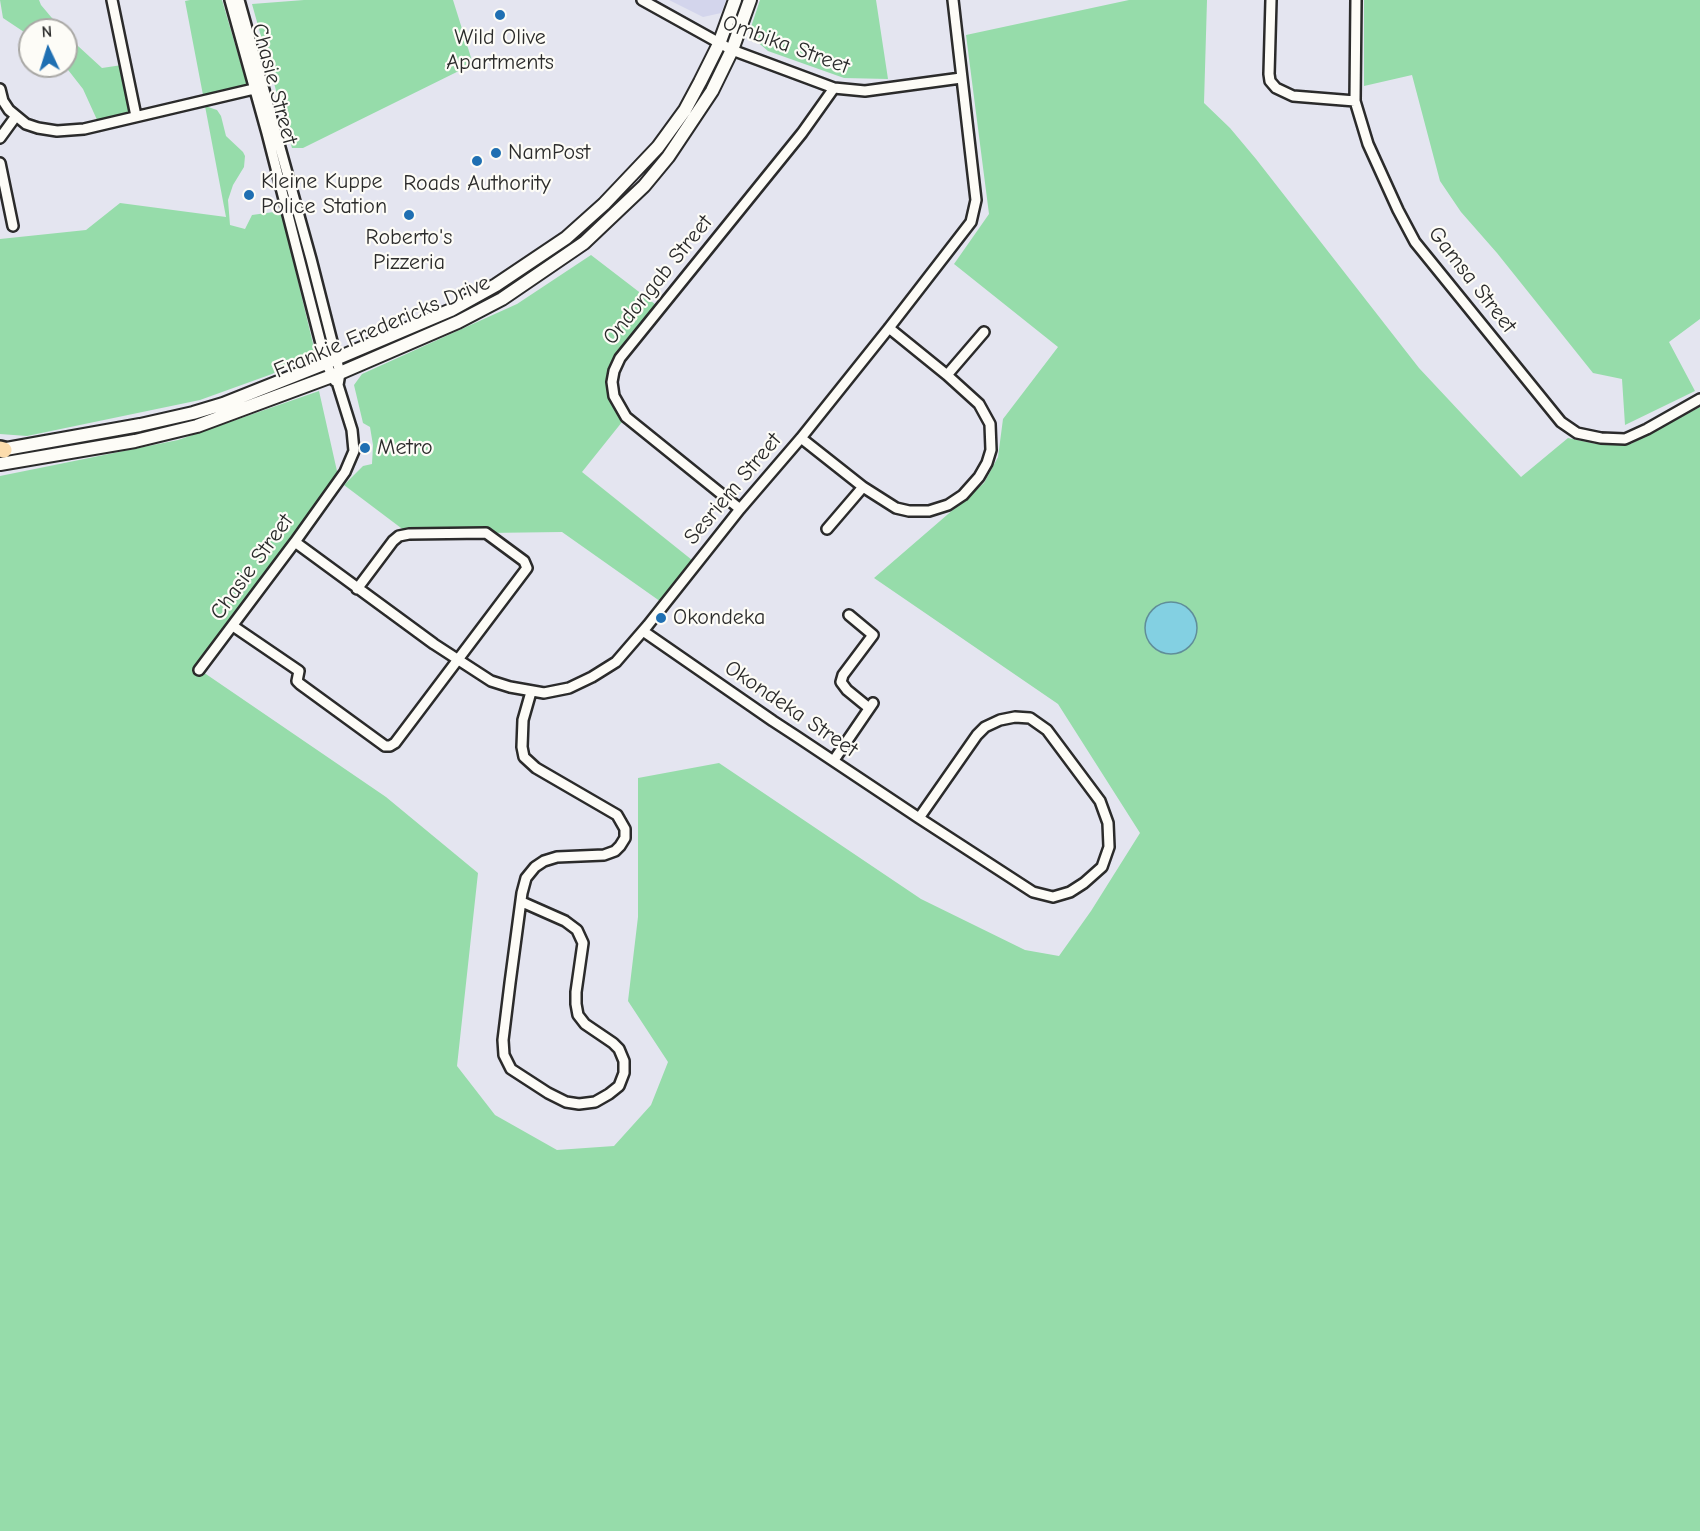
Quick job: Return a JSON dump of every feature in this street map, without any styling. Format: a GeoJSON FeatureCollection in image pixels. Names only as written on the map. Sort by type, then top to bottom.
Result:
{"type":"FeatureCollection","features":[{"type":"Feature","properties":{"kind":"main road","name":"Frankie Fredericks Drive"},"geometry":{"type":"LineString","coordinates":[[1,453],[193,413],[331,361],[451,310],[496,285],[566,238],[604,204],[658,147],[684,110],[719,44],[735,0]]}},
{"type":"Feature","properties":{"kind":"main road","name":"Frankie Fredericks Drive"},"geometry":{"type":"LineString","coordinates":[[1,453],[135,441],[197,426],[336,378],[458,322],[502,299],[584,243],[644,186],[668,157],[712,91],[732,50],[750,0]]}},
{"type":"Feature","properties":{"kind":"street"},"geometry":{"type":"LineString","coordinates":[[112,0],[136,116]]}},
{"type":"Feature","properties":{"kind":"street","name":"Chasie Street"},"geometry":{"type":"LineString","coordinates":[[230,0],[259,88]]}},
{"type":"Feature","properties":{"kind":"street","name":"Chasie Street"},"geometry":{"type":"LineString","coordinates":[[199,670],[345,472],[354,451],[352,430],[331,361],[259,88],[239,0]]}},
{"type":"Feature","properties":{"kind":"street","name":"Ombika Street"},"geometry":{"type":"LineString","coordinates":[[642,0],[732,50],[834,88],[865,91],[961,78]]}},
{"type":"Feature","properties":{"kind":"street","name":"Sesriem Street"},"geometry":{"type":"LineString","coordinates":[[295,542],[357,589],[491,681],[531,692],[544,693],[568,688],[616,662],[889,328],[962,235],[975,211],[975,184],[953,0]]}},
{"type":"Feature","properties":{"kind":"street"},"geometry":{"type":"LineString","coordinates":[[1271,0],[1270,81],[1276,88],[1293,96],[1355,101]]}},
{"type":"Feature","properties":{"kind":"street","name":"Gamsa Street"},"geometry":{"type":"LineString","coordinates":[[1356,0],[1355,101],[1368,144],[1398,210],[1415,242],[1561,422],[1577,433],[1601,438],[1625,439],[1700,399]]}},
{"type":"Feature","properties":{"kind":"street"},"geometry":{"type":"LineString","coordinates":[[0,89],[3,101],[16,117],[26,124],[57,131],[84,129],[259,88]]}},
{"type":"Feature","properties":{"kind":"street","name":"Ondongab Street"},"geometry":{"type":"LineString","coordinates":[[740,509],[626,417],[614,396],[612,382],[614,371],[620,358],[802,133],[834,88]]}},
{"type":"Feature","properties":{"kind":"street"},"geometry":{"type":"LineString","coordinates":[[0,138],[16,117]]}},
{"type":"Feature","properties":{"kind":"street"},"geometry":{"type":"LineString","coordinates":[[0,163],[13,226]]}},
{"type":"Feature","properties":{"kind":"street"},"geometry":{"type":"LineString","coordinates":[[801,438],[864,487],[896,508],[909,511],[929,511],[948,505],[963,495],[979,477],[991,450],[990,424],[979,404],[889,328]]}},
{"type":"Feature","properties":{"kind":"street"},"geometry":{"type":"LineString","coordinates":[[947,375],[984,332]]}},
{"type":"Feature","properties":{"kind":"street"},"geometry":{"type":"LineString","coordinates":[[827,529],[864,487]]}},
{"type":"Feature","properties":{"kind":"street"},"geometry":{"type":"LineString","coordinates":[[233,626],[299,671],[297,681],[300,684],[385,746],[395,743],[527,568],[524,561],[486,533],[409,534],[399,536],[393,541],[357,589]]}},
{"type":"Feature","properties":{"kind":"street"},"geometry":{"type":"LineString","coordinates":[[834,760],[871,706],[847,690],[841,682],[843,675],[877,638],[849,615]]}},
{"type":"Feature","properties":{"kind":"street","name":"Okondeka Street"},"geometry":{"type":"LineString","coordinates":[[643,631],[919,818],[1033,892],[1053,897],[1070,892],[1084,884],[1102,867],[1109,848],[1108,823],[1100,801],[1047,730],[1030,718],[1016,717],[1000,720],[985,727],[919,818]]}},
{"type":"Feature","properties":{"kind":"street"},"geometry":{"type":"LineString","coordinates":[[522,902],[565,921],[577,930],[583,943],[576,992],[578,1014],[585,1024],[619,1049],[624,1060],[624,1073],[619,1086],[595,1102],[579,1104],[566,1102],[548,1093],[511,1069],[504,1055],[503,1040],[522,902],[526,878],[535,867],[557,857],[604,855],[615,851],[625,838],[625,829],[617,814],[536,768],[524,757],[523,720],[531,692]]}},
{"type":"Feature","properties":{"kind":"shaded area"},"geometry":{"type":"Polygon","coordinates":[[[669,0],[726,0],[721,13],[703,17],[669,0]]]}},
{"type":"Feature","properties":{"kind":"green space"},"geometry":{"type":"Polygon","coordinates":[[[0,0],[39,0],[52,18],[18,18],[18,28],[3,18],[0,0]]]}},
{"type":"Feature","properties":{"kind":"green space"},"geometry":{"type":"Polygon","coordinates":[[[222,0],[247,85],[203,95],[185,1],[222,0]]]}},
{"type":"Feature","properties":{"kind":"green space"},"geometry":{"type":"Polygon","coordinates":[[[304,0],[453,0],[473,64],[303,148],[292,148],[252,4],[304,0]]]}},
{"type":"Feature","properties":{"kind":"green space"},"geometry":{"type":"Polygon","coordinates":[[[760,0],[876,0],[888,79],[844,78],[768,51],[754,39],[751,27],[760,0]]]}},
{"type":"Feature","properties":{"kind":"green space"},"geometry":{"type":"Polygon","coordinates":[[[1129,0],[1207,0],[1204,103],[1230,128],[1256,159],[1419,368],[1521,477],[1568,438],[1596,444],[1631,444],[1700,407],[1700,1531],[0,1531],[0,476],[178,440],[319,391],[339,480],[200,670],[386,797],[478,873],[457,1066],[495,1115],[557,1150],[614,1146],[651,1105],[668,1062],[628,1001],[638,917],[638,778],[719,763],[921,899],[1025,950],[1059,956],[1091,911],[1140,833],[1058,704],[874,578],[984,483],[998,457],[1003,419],[1058,347],[954,264],[989,214],[966,35],[1129,0]]]}},
{"type":"Feature","properties":{"kind":"green space"},"geometry":{"type":"Polygon","coordinates":[[[1364,0],[1700,0],[1700,319],[1669,342],[1695,391],[1625,425],[1622,379],[1593,373],[1497,253],[1461,212],[1440,181],[1412,75],[1364,86],[1364,0]]]}},
{"type":"Feature","properties":{"kind":"green space"},"geometry":{"type":"Polygon","coordinates":[[[78,46],[102,68],[122,65],[131,113],[98,122],[83,89],[74,78],[78,78],[78,46]]]}},
{"type":"Feature","properties":{"kind":"green space"},"geometry":{"type":"Polygon","coordinates":[[[205,106],[217,110],[221,116],[226,136],[245,156],[244,167],[233,185],[228,200],[230,225],[245,229],[252,215],[281,211],[315,352],[272,374],[200,400],[27,436],[0,434],[0,239],[86,230],[120,203],[226,217],[205,106]]]}},
{"type":"Feature","properties":{"kind":"green space"},"geometry":{"type":"Polygon","coordinates":[[[591,255],[660,308],[620,358],[612,382],[626,417],[582,472],[697,564],[664,604],[562,532],[409,534],[344,485],[363,466],[372,464],[373,445],[370,427],[363,423],[354,385],[362,374],[517,304],[591,255]]]}},
{"type":"Feature","properties":{"kind":"water"},"geometry":{"type":"Polygon","coordinates":[[[1171,602],[1185,606],[1193,614],[1197,628],[1193,642],[1185,650],[1171,654],[1157,650],[1149,642],[1145,628],[1149,614],[1157,606],[1171,602]]]}},
{"type":"Feature","properties":{"kind":"place","name":"Wild Olive Apartments"},"geometry":{"type":"Point","coordinates":[500,15]}},
{"type":"Feature","properties":{"kind":"place","name":"NamPost"},"geometry":{"type":"Point","coordinates":[496,153]}},
{"type":"Feature","properties":{"kind":"place","name":"Roads Authority"},"geometry":{"type":"Point","coordinates":[477,161]}},
{"type":"Feature","properties":{"kind":"place","name":"Kleine Kuppe Police Station"},"geometry":{"type":"Point","coordinates":[249,195]}},
{"type":"Feature","properties":{"kind":"place","name":"Roberto's Pizzeria"},"geometry":{"type":"Point","coordinates":[409,215]}},
{"type":"Feature","properties":{"kind":"place","name":"Metro"},"geometry":{"type":"Point","coordinates":[365,448]}},
{"type":"Feature","properties":{"kind":"place","name":"Okondeka"},"geometry":{"type":"Point","coordinates":[661,618]}}]}
